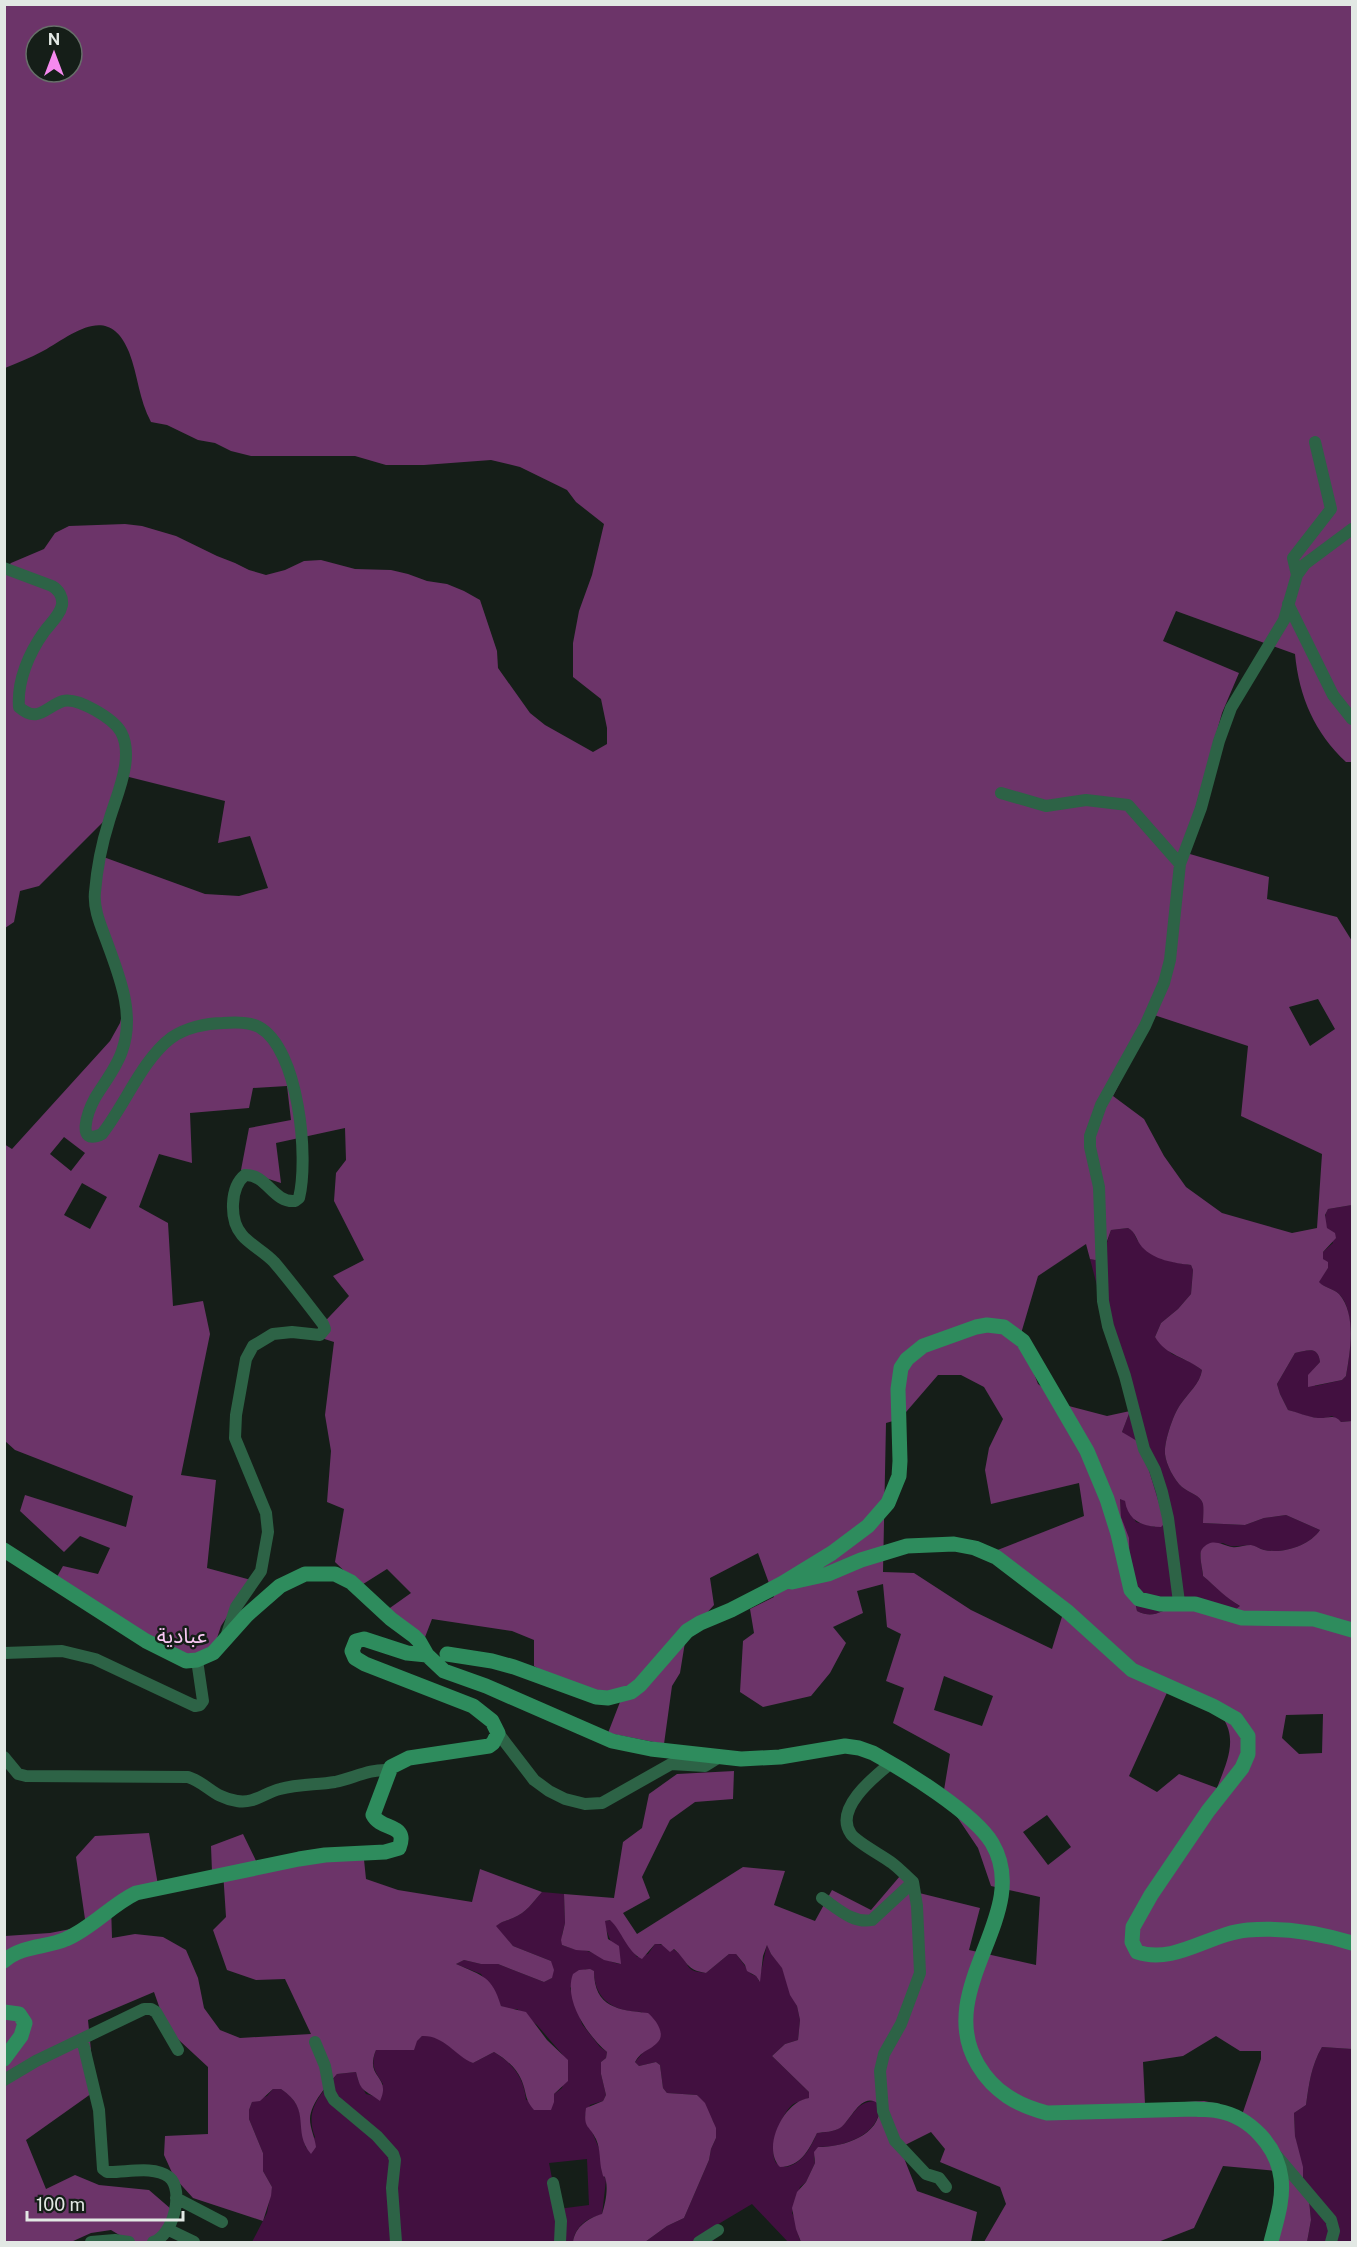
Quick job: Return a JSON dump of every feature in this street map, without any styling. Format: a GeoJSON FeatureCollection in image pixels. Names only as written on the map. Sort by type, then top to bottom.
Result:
{"type":"FeatureCollection","features":[{"type":"Feature","properties":{"kind":"street"},"geometry":{"type":"LineString","coordinates":[[1297,575],[1293,558],[1331,509],[1315,442]]}},
{"type":"Feature","properties":{"kind":"street"},"geometry":{"type":"LineString","coordinates":[[1179,1602],[1168,1518],[1162,1492],[1144,1449],[1125,1376],[1108,1326],[1103,1301],[1099,1187],[1090,1147],[1094,1122],[1145,1026],[1164,983],[1170,960],[1180,864],[1202,808],[1219,741],[1231,708],[1284,620],[1297,575],[1305,564],[1353,529]]}},
{"type":"Feature","properties":{"kind":"street"},"geometry":{"type":"LineString","coordinates":[[4,568],[52,586],[58,589],[61,596],[62,606],[57,616],[35,645],[26,665],[18,697],[19,707],[27,714],[38,715],[64,700],[73,701],[111,720],[121,733],[124,742],[124,779],[109,822],[94,895],[100,922],[124,994],[127,1013],[126,1033],[122,1052],[90,1107],[85,1125],[86,1132],[96,1137],[102,1134],[151,1059],[170,1039],[179,1033],[216,1023],[230,1022],[259,1027],[278,1044],[287,1065],[298,1104],[303,1174],[299,1198],[295,1202],[283,1200],[259,1177],[245,1175],[239,1179],[235,1188],[234,1214],[241,1234],[272,1260],[323,1324],[325,1332],[321,1335],[292,1332],[273,1334],[253,1346],[246,1359],[236,1414],[235,1438],[266,1513],[268,1532],[261,1571],[236,1607],[226,1638]]}},
{"type":"Feature","properties":{"kind":"street"},"geometry":{"type":"LineString","coordinates":[[1288,604],[1333,695],[1353,719]]}},
{"type":"Feature","properties":{"kind":"street"},"geometry":{"type":"LineString","coordinates":[[1001,793],[1046,806],[1086,800],[1128,804],[1180,864]]}},
{"type":"Feature","properties":{"kind":"street"},"geometry":{"type":"LineString","coordinates":[[718,1758],[705,1766],[678,1763],[663,1767],[602,1803],[585,1804],[565,1799],[534,1780],[498,1733],[492,1721],[473,1706],[365,1664],[355,1658],[352,1652],[356,1641],[364,1639],[407,1653],[425,1651],[514,1667],[596,1697],[620,1696],[640,1685],[687,1632],[700,1623],[783,1583],[832,1553],[868,1526],[888,1503],[899,1476],[898,1378],[907,1359],[922,1346],[987,1325],[1004,1327],[1023,1341],[1087,1451],[1107,1499],[1131,1590],[1143,1601],[1160,1604],[1179,1602],[1196,1604],[1242,1618],[1314,1619],[1353,1630]]}},
{"type":"Feature","properties":{"kind":"street"},"geometry":{"type":"LineString","coordinates":[[783,1583],[828,1574],[861,1560],[907,1546],[954,1544],[975,1548],[996,1557],[1068,1612],[1132,1670],[1213,1706],[1236,1719],[1248,1736],[1248,1754],[1242,1768],[1175,1858],[1133,1927],[1132,1942],[1137,1952],[1149,1956],[1176,1953],[1246,1930],[1278,1930],[1324,1935],[1353,1942]]}},
{"type":"Feature","properties":{"kind":"street"},"geometry":{"type":"LineString","coordinates":[[4,1550],[146,1641],[186,1661],[197,1660],[213,1653],[246,1615],[280,1586],[305,1574],[335,1574],[351,1582],[419,1641],[444,1671],[486,1686],[612,1741],[631,1746],[718,1758],[780,1757],[845,1746],[873,1753],[891,1763],[981,1827],[993,1844],[1000,1863],[1003,1883],[1000,1903],[970,1986],[965,2010],[966,2034],[973,2057],[986,2077],[1003,2094],[1047,2113],[1218,2111],[1241,2119],[1259,2133],[1331,2220],[1334,2231],[1331,2242]]}},
{"type":"Feature","properties":{"kind":"street"},"geometry":{"type":"LineString","coordinates":[[4,1653],[62,1651],[95,1659],[195,1706],[200,1705],[203,1701],[197,1660]]}},
{"type":"Feature","properties":{"kind":"street"},"geometry":{"type":"LineString","coordinates":[[447,1654],[486,1686]]}},
{"type":"Feature","properties":{"kind":"street"},"geometry":{"type":"LineString","coordinates":[[4,1960],[22,1950],[53,1944],[75,1935],[101,1918],[123,1899],[136,1893],[299,1859],[395,1850],[401,1842],[400,1833],[378,1822],[373,1815],[388,1770],[396,1763],[409,1758],[489,1746],[498,1733]]}},
{"type":"Feature","properties":{"kind":"street"},"geometry":{"type":"LineString","coordinates":[[4,1757],[18,1774],[27,1776],[188,1777],[215,1794],[239,1802],[259,1799],[283,1788],[333,1782],[373,1770],[388,1770]]}},
{"type":"Feature","properties":{"kind":"street"},"geometry":{"type":"LineString","coordinates":[[891,1763],[862,1789],[850,1805],[847,1822],[850,1834],[894,1864],[913,1882],[917,1906],[920,1973],[901,2024],[884,2054],[880,2071],[883,2111],[895,2141],[926,2174],[939,2178],[946,2187]]}},
{"type":"Feature","properties":{"kind":"street"},"geometry":{"type":"LineString","coordinates":[[822,1898],[856,1920],[864,1922],[872,1920],[913,1882]]}},
{"type":"Feature","properties":{"kind":"street"},"geometry":{"type":"LineString","coordinates":[[4,2080],[36,2061],[144,2009],[156,2012],[178,2050]]}},
{"type":"Feature","properties":{"kind":"street"},"geometry":{"type":"LineString","coordinates":[[4,2012],[19,2014],[25,2023],[21,2036],[4,2059]]}},
{"type":"Feature","properties":{"kind":"street"},"geometry":{"type":"LineString","coordinates":[[82,2039],[99,2110],[103,2169],[107,2172],[146,2171],[165,2175],[171,2178],[175,2185],[176,2198],[169,2230],[158,2241],[153,2242]]}},
{"type":"Feature","properties":{"kind":"street"},"geometry":{"type":"LineString","coordinates":[[315,2042],[325,2066],[330,2093],[334,2100],[377,2136],[393,2154],[395,2160],[392,2188],[396,2242]]}},
{"type":"Feature","properties":{"kind":"street"},"geometry":{"type":"LineString","coordinates":[[1270,2242],[1280,2206],[1281,2179],[1273,2152]]}},
{"type":"Feature","properties":{"kind":"street"},"geometry":{"type":"LineString","coordinates":[[553,2183],[561,2221],[560,2242]]}},
{"type":"Feature","properties":{"kind":"street"},"geometry":{"type":"LineString","coordinates":[[176,2198],[222,2222]]}},
{"type":"Feature","properties":{"kind":"street"},"geometry":{"type":"LineString","coordinates":[[169,2230],[194,2242]]}},
{"type":"Feature","properties":{"kind":"street"},"geometry":{"type":"LineString","coordinates":[[699,2242],[718,2230]]}},
{"type":"Feature","properties":{"kind":"street"},"geometry":{"type":"LineString","coordinates":[[91,2242],[115,2240],[129,2242]]}},
{"type":"Feature","properties":{"kind":"shaded area"},"geometry":{"type":"Polygon","coordinates":[[[5,5],[1352,5],[1352,762],[1346,762],[1335,751],[1310,713],[1300,685],[1295,654],[1176,611],[1163,641],[1239,673],[1222,713],[1183,852],[1269,877],[1267,899],[1337,917],[1352,941],[1352,1205],[1328,1209],[1325,1215],[1327,1228],[1335,1233],[1336,1238],[1323,1252],[1323,1259],[1328,1262],[1328,1268],[1319,1282],[1339,1294],[1348,1312],[1351,1333],[1346,1376],[1342,1380],[1308,1387],[1308,1375],[1320,1362],[1317,1353],[1308,1350],[1295,1353],[1277,1384],[1288,1410],[1314,1417],[1333,1417],[1341,1422],[1352,1421],[1352,2049],[1322,2047],[1309,2082],[1306,2105],[1294,2113],[1295,2136],[1309,2200],[1311,2220],[1307,2242],[1264,2242],[1272,2219],[1276,2171],[1223,2166],[1194,2228],[1158,2242],[984,2242],[1006,2204],[1000,2187],[940,2162],[945,2149],[931,2132],[905,2145],[904,2158],[917,2191],[977,2212],[971,2242],[801,2242],[792,2208],[797,2192],[806,2182],[815,2163],[814,2152],[818,2147],[839,2145],[860,2137],[875,2124],[880,2105],[874,2101],[863,2103],[840,2128],[817,2133],[807,2151],[798,2161],[780,2167],[773,2149],[778,2126],[791,2107],[809,2098],[809,2092],[772,2056],[785,2044],[798,2040],[800,2020],[782,1968],[767,1945],[763,1956],[760,1982],[756,1976],[747,1971],[736,1954],[729,1954],[706,1973],[694,1970],[674,1949],[670,1952],[661,1944],[655,1944],[642,1959],[632,1952],[610,1920],[605,1921],[608,1939],[619,1946],[621,1964],[604,1960],[589,1951],[576,1950],[562,1945],[565,1923],[564,1894],[614,1898],[623,1842],[642,1828],[649,1794],[677,1774],[734,1771],[733,1799],[695,1802],[670,1820],[642,1877],[650,1898],[623,1913],[637,1934],[743,1867],[785,1871],[774,1905],[815,1921],[832,1890],[871,1910],[906,1869],[907,1890],[980,1908],[969,1950],[1036,1965],[1040,1897],[991,1886],[978,1848],[943,1796],[950,1754],[893,1723],[904,1688],[886,1681],[901,1634],[887,1627],[883,1584],[857,1591],[863,1613],[833,1627],[846,1643],[830,1673],[811,1696],[763,1707],[740,1692],[743,1641],[754,1633],[750,1609],[774,1597],[758,1553],[710,1578],[714,1605],[686,1636],[680,1673],[672,1686],[664,1744],[608,1733],[620,1702],[571,1688],[534,1666],[534,1640],[512,1631],[432,1619],[422,1645],[380,1615],[411,1593],[387,1569],[360,1586],[335,1562],[344,1509],[327,1502],[331,1451],[325,1415],[334,1342],[312,1335],[349,1296],[333,1276],[364,1260],[334,1201],[336,1173],[346,1160],[345,1128],[276,1143],[281,1183],[241,1170],[249,1128],[291,1120],[287,1086],[253,1088],[249,1108],[190,1113],[192,1163],[159,1154],[139,1207],[168,1223],[173,1306],[203,1301],[210,1334],[181,1475],[216,1480],[207,1568],[251,1580],[221,1626],[210,1649],[186,1659],[54,1582],[63,1566],[98,1574],[110,1548],[80,1536],[64,1552],[20,1511],[25,1495],[126,1527],[133,1496],[15,1450],[5,1441],[4,1144],[12,1149],[110,1041],[120,1023],[124,1006],[99,920],[98,855],[205,894],[239,896],[268,888],[250,836],[218,843],[225,801],[121,775],[112,813],[39,886],[20,891],[14,922],[5,928],[5,569],[11,563],[44,549],[55,533],[69,526],[125,524],[142,526],[176,536],[249,570],[266,575],[285,570],[304,561],[321,560],[355,569],[391,570],[427,581],[447,584],[480,600],[497,651],[498,668],[530,713],[545,725],[593,752],[607,744],[607,728],[601,699],[573,677],[573,643],[579,611],[592,575],[604,524],[576,502],[567,490],[520,467],[491,460],[424,465],[386,465],[355,456],[251,456],[231,451],[215,443],[198,440],[167,425],[151,422],[129,352],[121,337],[111,328],[101,325],[90,326],[38,354],[5,368],[5,5]],[[1318,999],[1289,1007],[1310,1046],[1335,1029],[1318,999]],[[1154,1015],[1113,1096],[1144,1119],[1164,1156],[1186,1187],[1222,1213],[1292,1233],[1317,1228],[1322,1154],[1241,1116],[1248,1046],[1154,1015]],[[64,1137],[50,1154],[71,1171],[85,1153],[64,1137]],[[82,1183],[64,1215],[90,1229],[107,1197],[82,1183]],[[1128,1228],[1111,1230],[1101,1258],[1090,1259],[1086,1244],[1038,1276],[1020,1337],[1038,1384],[1065,1405],[1107,1416],[1130,1411],[1122,1432],[1137,1441],[1143,1451],[1165,1523],[1161,1527],[1154,1527],[1137,1522],[1129,1514],[1125,1501],[1120,1499],[1121,1517],[1129,1538],[1130,1579],[1137,1611],[1153,1614],[1168,1609],[1180,1609],[1230,1614],[1240,1606],[1203,1576],[1200,1554],[1206,1545],[1217,1543],[1235,1547],[1251,1545],[1271,1551],[1287,1550],[1309,1540],[1320,1530],[1286,1515],[1264,1518],[1245,1525],[1203,1523],[1202,1501],[1176,1480],[1165,1454],[1167,1436],[1175,1415],[1196,1384],[1202,1370],[1170,1352],[1155,1337],[1161,1323],[1191,1294],[1193,1270],[1191,1265],[1171,1262],[1152,1255],[1142,1247],[1128,1228]],[[938,1375],[900,1419],[886,1423],[883,1572],[914,1573],[971,1610],[1052,1649],[1065,1607],[990,1553],[1084,1516],[1079,1483],[991,1504],[985,1470],[989,1448],[1003,1419],[984,1387],[961,1375],[938,1375]],[[944,1676],[934,1710],[982,1726],[993,1696],[944,1676]],[[1170,1686],[1129,1776],[1157,1792],[1179,1774],[1217,1788],[1229,1753],[1230,1735],[1223,1718],[1170,1686]],[[1323,1714],[1286,1715],[1282,1738],[1299,1754],[1322,1753],[1323,1714]],[[1047,1815],[1023,1832],[1048,1865],[1071,1847],[1047,1815]],[[1216,2036],[1183,2056],[1143,2062],[1145,2104],[1204,2101],[1242,2115],[1261,2059],[1261,2051],[1240,2051],[1216,2036]]]}},
{"type":"Feature","properties":{"kind":"shaded area"},"geometry":{"type":"Polygon","coordinates":[[[1352,1205],[1352,1421],[1341,1422],[1332,1416],[1315,1418],[1288,1410],[1277,1384],[1295,1353],[1308,1350],[1317,1353],[1320,1362],[1313,1370],[1315,1386],[1342,1380],[1346,1376],[1350,1333],[1348,1311],[1339,1294],[1318,1282],[1328,1268],[1323,1259],[1323,1252],[1333,1243],[1326,1226],[1326,1213],[1328,1209],[1352,1205]]]}},
{"type":"Feature","properties":{"kind":"shaded area"},"geometry":{"type":"Polygon","coordinates":[[[1128,1228],[1144,1248],[1156,1256],[1191,1265],[1193,1270],[1191,1294],[1161,1323],[1155,1337],[1172,1354],[1202,1370],[1196,1384],[1175,1415],[1167,1436],[1165,1454],[1176,1480],[1202,1501],[1203,1523],[1245,1525],[1264,1518],[1286,1515],[1320,1530],[1309,1540],[1287,1550],[1271,1551],[1250,1545],[1233,1546],[1223,1543],[1202,1549],[1200,1555],[1203,1576],[1241,1607],[1230,1614],[1180,1609],[1168,1609],[1153,1614],[1137,1611],[1130,1580],[1129,1545],[1121,1517],[1120,1498],[1125,1501],[1136,1522],[1155,1527],[1126,1435],[1122,1432],[1130,1411],[1090,1259],[1095,1260],[1105,1249],[1111,1230],[1128,1228]]]}},
{"type":"Feature","properties":{"kind":"shaded area"},"geometry":{"type":"Polygon","coordinates":[[[149,1833],[158,1885],[111,1905],[112,1938],[135,1934],[163,1937],[186,1950],[198,1978],[204,2008],[220,2030],[240,2038],[311,2034],[285,1979],[256,1980],[227,1970],[213,1930],[226,1917],[223,1871],[212,1872],[211,1846],[243,1834],[259,1867],[363,1850],[366,1879],[398,1890],[472,1902],[480,1869],[542,1892],[522,1913],[496,1926],[513,1946],[551,1961],[554,1970],[552,1978],[544,1982],[498,1964],[481,1964],[464,1960],[456,1964],[485,1978],[494,1988],[501,2006],[526,2012],[547,2040],[568,2060],[568,2081],[554,2094],[551,2110],[534,2110],[515,2069],[494,2052],[473,2063],[443,2042],[422,2036],[417,2041],[414,2050],[376,2050],[373,2067],[383,2086],[380,2101],[362,2088],[356,2072],[337,2074],[313,2106],[310,2122],[316,2147],[311,2154],[302,2137],[296,2105],[291,2097],[281,2089],[273,2089],[260,2101],[252,2102],[249,2110],[249,2119],[263,2153],[263,2171],[272,2187],[263,2221],[193,2198],[174,2177],[164,2155],[165,2136],[208,2134],[208,2067],[167,2029],[154,1992],[88,2020],[95,2091],[26,2140],[46,2189],[75,2175],[99,2185],[149,2190],[171,2209],[162,2242],[131,2242],[111,2230],[91,2233],[71,2242],[5,2242],[5,1936],[50,1933],[86,1926],[76,1857],[95,1836],[149,1833]]]}},
{"type":"Feature","properties":{"kind":"shaded area"},"geometry":{"type":"Polygon","coordinates":[[[542,1892],[564,1894],[565,1923],[562,1945],[587,1951],[611,1962],[620,1964],[605,1927],[605,1921],[611,1920],[637,1957],[648,1954],[655,1944],[663,1945],[678,1953],[689,1968],[697,1972],[706,1973],[729,1954],[736,1954],[759,1981],[767,1944],[771,1954],[782,1967],[800,2020],[798,2040],[785,2044],[772,2056],[809,2092],[809,2098],[791,2106],[779,2125],[773,2150],[776,2163],[785,2167],[791,2166],[809,2149],[817,2133],[839,2129],[864,2104],[876,2101],[880,2105],[874,2124],[868,2131],[849,2142],[818,2147],[814,2158],[815,2163],[806,2182],[800,2187],[792,2213],[801,2242],[788,2242],[752,2204],[710,2229],[714,2242],[645,2242],[667,2226],[684,2218],[716,2138],[713,2121],[697,2095],[667,2093],[663,2088],[660,2065],[656,2062],[639,2066],[635,2062],[646,2049],[642,2012],[624,2010],[608,2003],[598,1990],[594,1971],[585,1969],[570,1988],[582,2024],[600,2047],[607,2052],[606,2058],[601,2062],[606,2095],[603,2101],[590,2105],[585,2115],[601,2153],[602,2172],[606,2180],[602,2215],[591,2218],[583,2224],[576,2232],[573,2242],[252,2242],[267,2213],[272,2187],[263,2171],[263,2153],[249,2119],[249,2110],[252,2102],[267,2096],[273,2089],[281,2089],[289,2095],[298,2108],[306,2148],[315,2137],[312,2127],[313,2110],[320,2096],[337,2074],[356,2072],[366,2094],[374,2096],[383,2084],[373,2064],[376,2050],[405,2050],[422,2036],[432,2036],[473,2063],[494,2052],[507,2061],[520,2078],[526,2100],[554,2102],[554,2094],[562,2088],[568,2068],[562,2054],[537,2025],[517,2009],[501,2006],[481,1974],[456,1964],[464,1960],[481,1964],[498,1964],[544,1982],[552,1978],[551,1961],[513,1946],[495,1926],[522,1913],[542,1892]],[[587,2159],[549,2163],[558,2209],[589,2205],[587,2159]]]}},
{"type":"Feature","properties":{"kind":"shaded area"},"geometry":{"type":"Polygon","coordinates":[[[579,1970],[594,1971],[598,1993],[603,2000],[618,2008],[648,2013],[659,2027],[660,2039],[635,2062],[639,2066],[656,2062],[660,2065],[663,2088],[667,2093],[697,2095],[705,2103],[716,2128],[716,2138],[709,2160],[684,2218],[667,2226],[645,2242],[573,2242],[576,2232],[583,2224],[602,2214],[606,2193],[606,2181],[602,2172],[598,2143],[586,2123],[585,2115],[586,2108],[603,2101],[606,2095],[601,2062],[606,2058],[607,2052],[585,2027],[571,1995],[573,1974],[579,1970]]]}},
{"type":"Feature","properties":{"kind":"shaded area"},"geometry":{"type":"Polygon","coordinates":[[[1322,2047],[1352,2049],[1352,2242],[1307,2242],[1311,2220],[1309,2200],[1295,2136],[1294,2113],[1306,2105],[1309,2082],[1322,2047]]]}},
{"type":"Feature","properties":{"kind":"district","name":"عبادية"},"geometry":{"type":"Point","coordinates":[182,1636]}}]}
